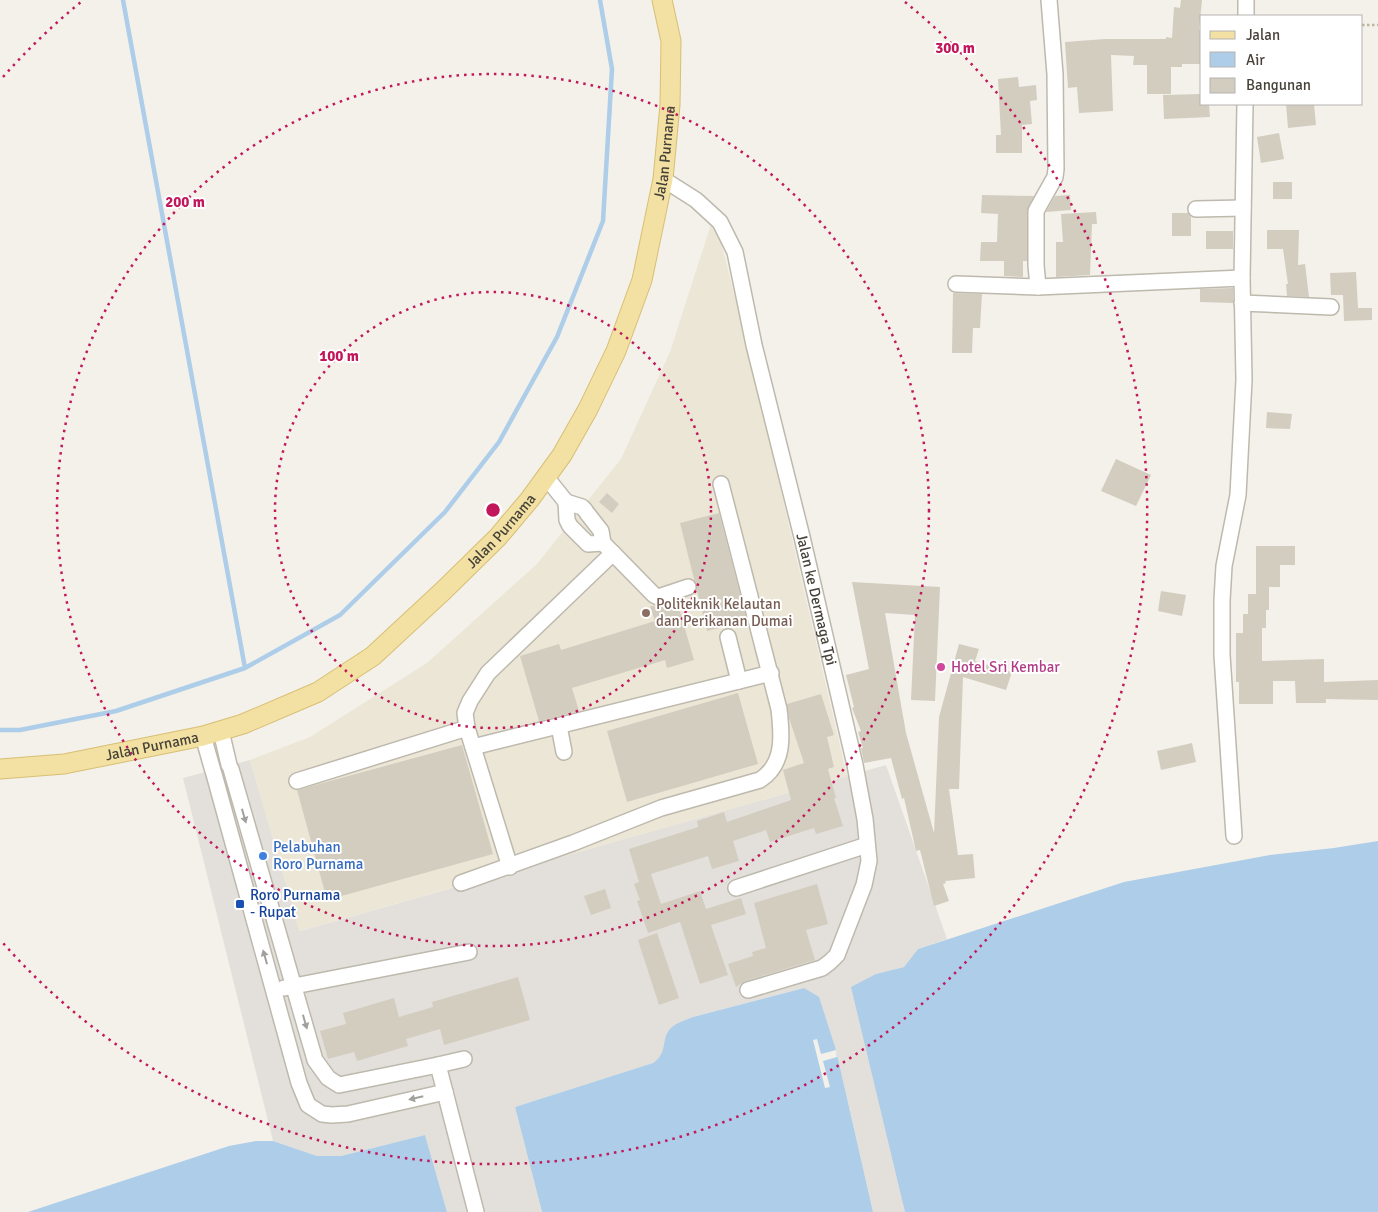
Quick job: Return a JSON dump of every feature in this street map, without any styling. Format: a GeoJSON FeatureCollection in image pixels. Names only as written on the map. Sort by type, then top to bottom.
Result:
{"type":"FeatureCollection","features":[{"type":"Feature","properties":{"kind":"main road","name":"Jalan Purnama"},"geometry":{"type":"LineString","coordinates":[[0,769],[64,764],[212,733],[243,724],[318,692],[373,656],[498,537],[562,456],[588,409],[616,351],[642,280],[663,179],[670,105],[671,41],[662,0]]}},
{"type":"Feature","properties":{"kind":"street"},"geometry":{"type":"LineString","coordinates":[[1038,287],[1036,211],[1054,177],[1056,169],[1055,74],[1049,0]]}},
{"type":"Feature","properties":{"kind":"street"},"geometry":{"type":"LineString","coordinates":[[1246,0],[1246,15]]}},
{"type":"Feature","properties":{"kind":"street"},"geometry":{"type":"LineString","coordinates":[[1234,836],[1222,656],[1222,600],[1224,566],[1238,495],[1244,380],[1242,278],[1245,105]]}},
{"type":"Feature","properties":{"kind":"street","name":"Jalan ke Dermaga Tpi"},"geometry":{"type":"LineString","coordinates":[[663,179],[696,200],[720,222],[735,252],[752,337],[856,765],[868,845],[869,861],[864,885],[837,955],[822,968],[748,990]]}},
{"type":"Feature","properties":{"kind":"street"},"geometry":{"type":"LineString","coordinates":[[1196,209],[1243,208]]}},
{"type":"Feature","properties":{"kind":"street"},"geometry":{"type":"LineString","coordinates":[[956,284],[1038,287],[1242,278]]}},
{"type":"Feature","properties":{"kind":"street"},"geometry":{"type":"LineString","coordinates":[[1242,303],[1331,307]]}},
{"type":"Feature","properties":{"kind":"street"},"geometry":{"type":"LineString","coordinates":[[546,477],[566,502],[582,508],[586,512],[601,531],[608,548],[654,595],[658,597],[688,587]]}},
{"type":"Feature","properties":{"kind":"street"},"geometry":{"type":"LineString","coordinates":[[461,883],[510,867],[660,808],[760,780],[768,775],[778,758],[781,746],[779,709],[721,484]]}},
{"type":"Feature","properties":{"kind":"street"},"geometry":{"type":"LineString","coordinates":[[566,502],[567,520],[571,527],[588,544],[608,548]]}},
{"type":"Feature","properties":{"kind":"street"},"geometry":{"type":"LineString","coordinates":[[510,867],[467,728],[465,713],[470,700],[488,673],[608,548]]}},
{"type":"Feature","properties":{"kind":"street"},"geometry":{"type":"LineString","coordinates":[[728,636],[739,681]]}},
{"type":"Feature","properties":{"kind":"street"},"geometry":{"type":"LineString","coordinates":[[473,747],[771,673]]}},
{"type":"Feature","properties":{"kind":"street"},"geometry":{"type":"LineString","coordinates":[[559,726],[564,752]]}},
{"type":"Feature","properties":{"kind":"street"},"geometry":{"type":"LineString","coordinates":[[297,781],[467,728]]}},
{"type":"Feature","properties":{"kind":"street"},"geometry":{"type":"LineString","coordinates":[[212,733],[230,767],[315,1060],[328,1078],[339,1085],[464,1059]]}},
{"type":"Feature","properties":{"kind":"street"},"geometry":{"type":"LineString","coordinates":[[212,733],[214,773],[299,1083],[308,1105],[316,1112],[332,1116],[445,1092]]}},
{"type":"Feature","properties":{"kind":"street"},"geometry":{"type":"LineString","coordinates":[[736,888],[868,845]]}},
{"type":"Feature","properties":{"kind":"street"},"geometry":{"type":"LineString","coordinates":[[274,990],[469,952]]}},
{"type":"Feature","properties":{"kind":"street"},"geometry":{"type":"LineString","coordinates":[[438,1065],[476,1212]]}},
{"type":"Feature","properties":{"kind":"path"},"geometry":{"type":"LineString","coordinates":[[1363,25],[1378,25]]}},
{"type":"Feature","properties":{"kind":"shaded area","name":"Politeknik Kelautan dan Perikanan Dumai"},"geometry":{"type":"Polygon","coordinates":[[[714,215],[746,340],[847,776],[299,931],[250,760],[310,737],[427,663],[537,564],[621,459],[670,352],[714,215]]]}},
{"type":"Feature","properties":{"kind":"shaded area"},"geometry":{"type":"Polygon","coordinates":[[[250,760],[300,931],[886,765],[947,939],[918,949],[904,967],[876,974],[901,1193],[905,1212],[873,1212],[836,1050],[804,988],[693,1017],[678,1023],[665,1042],[660,1058],[653,1063],[515,1107],[542,1212],[447,1212],[425,1135],[341,1156],[317,1156],[273,1141],[183,778],[250,760]]]}},
{"type":"Feature","properties":{"kind":"water"},"geometry":{"type":"Polygon","coordinates":[[[1378,841],[1378,1212],[905,1212],[851,987],[876,974],[904,967],[918,949],[1124,882],[1270,855],[1378,841]]]}},
{"type":"Feature","properties":{"kind":"water"},"geometry":{"type":"Polygon","coordinates":[[[804,988],[819,997],[836,1050],[873,1212],[542,1212],[515,1107],[653,1063],[658,1059],[663,1050],[668,1032],[673,1026],[682,1021],[804,988]]]}},
{"type":"Feature","properties":{"kind":"water"},"geometry":{"type":"Polygon","coordinates":[[[425,1135],[447,1212],[28,1212],[229,1146],[256,1141],[273,1141],[317,1156],[341,1156],[425,1135]]]}},
{"type":"Feature","properties":{"kind":"pier"},"geometry":{"type":"Polygon","coordinates":[[[817,1039],[821,1054],[836,1050],[837,1057],[823,1061],[830,1087],[825,1088],[813,1040],[817,1039]]]}},
{"type":"Feature","properties":{"kind":"building"},"geometry":{"type":"Polygon","coordinates":[[[1181,0],[1202,0],[1199,30],[1200,64],[1182,64],[1182,67],[1171,67],[1171,94],[1147,94],[1147,65],[1133,65],[1134,56],[1111,55],[1113,111],[1079,113],[1077,87],[1068,88],[1065,42],[1105,39],[1172,38],[1174,7],[1180,8],[1181,0]]]}},
{"type":"Feature","properties":{"kind":"building"},"geometry":{"type":"Polygon","coordinates":[[[1018,77],[1019,87],[1036,85],[1037,100],[1030,101],[1032,124],[1022,125],[1022,153],[996,153],[996,135],[1001,135],[998,79],[1018,77]]]}},
{"type":"Feature","properties":{"kind":"building"},"geometry":{"type":"Polygon","coordinates":[[[1200,94],[1200,105],[1209,105],[1210,117],[1164,119],[1163,95],[1200,94]]]}},
{"type":"Feature","properties":{"kind":"building"},"geometry":{"type":"Polygon","coordinates":[[[1286,105],[1314,105],[1316,125],[1288,128],[1286,105]]]}},
{"type":"Feature","properties":{"kind":"building"},"geometry":{"type":"Polygon","coordinates":[[[1279,133],[1284,159],[1261,163],[1257,137],[1279,133]]]}},
{"type":"Feature","properties":{"kind":"building"},"geometry":{"type":"Polygon","coordinates":[[[1273,182],[1292,182],[1292,199],[1273,199],[1273,182]]]}},
{"type":"Feature","properties":{"kind":"building"},"geometry":{"type":"Polygon","coordinates":[[[982,195],[1034,196],[1027,211],[1027,261],[1023,261],[1023,277],[1004,276],[1004,261],[980,261],[981,242],[997,242],[998,214],[981,213],[982,195]]]}},
{"type":"Feature","properties":{"kind":"building"},"geometry":{"type":"Polygon","coordinates":[[[1070,195],[1071,210],[1046,212],[1055,196],[1070,195]]]}},
{"type":"Feature","properties":{"kind":"building"},"geometry":{"type":"Polygon","coordinates":[[[1096,212],[1097,224],[1092,224],[1090,275],[1056,277],[1056,242],[1063,242],[1061,214],[1096,212]]]}},
{"type":"Feature","properties":{"kind":"building"},"geometry":{"type":"Polygon","coordinates":[[[1172,213],[1188,213],[1191,217],[1191,236],[1172,236],[1172,213]]]}},
{"type":"Feature","properties":{"kind":"building"},"geometry":{"type":"Polygon","coordinates":[[[1267,230],[1299,230],[1298,265],[1305,264],[1309,297],[1287,296],[1286,284],[1288,284],[1283,249],[1267,249],[1267,230]]]}},
{"type":"Feature","properties":{"kind":"building"},"geometry":{"type":"Polygon","coordinates":[[[1206,231],[1233,231],[1233,249],[1206,249],[1206,231]]]}},
{"type":"Feature","properties":{"kind":"building"},"geometry":{"type":"Polygon","coordinates":[[[1356,272],[1358,308],[1372,308],[1372,320],[1344,321],[1343,295],[1331,295],[1330,273],[1356,272]]]}},
{"type":"Feature","properties":{"kind":"building"},"geometry":{"type":"Polygon","coordinates":[[[1233,288],[1233,303],[1200,302],[1200,289],[1233,288]]]}},
{"type":"Feature","properties":{"kind":"building"},"geometry":{"type":"Polygon","coordinates":[[[953,293],[982,294],[980,328],[973,328],[972,353],[952,353],[953,293]]]}},
{"type":"Feature","properties":{"kind":"building"},"geometry":{"type":"Polygon","coordinates":[[[1267,412],[1292,414],[1290,429],[1266,428],[1267,412]]]}},
{"type":"Feature","properties":{"kind":"building"},"geometry":{"type":"Polygon","coordinates":[[[1116,459],[1151,475],[1136,506],[1101,491],[1116,459]]]}},
{"type":"Feature","properties":{"kind":"building"},"geometry":{"type":"Polygon","coordinates":[[[607,493],[619,504],[612,513],[599,502],[607,493]]]}},
{"type":"Feature","properties":{"kind":"building"},"geometry":{"type":"Polygon","coordinates":[[[719,513],[747,621],[707,631],[680,523],[719,513]]]}},
{"type":"Feature","properties":{"kind":"building"},"geometry":{"type":"Polygon","coordinates":[[[1256,546],[1295,546],[1295,565],[1280,565],[1280,587],[1269,587],[1269,610],[1266,610],[1266,628],[1262,628],[1262,661],[1324,659],[1324,682],[1378,680],[1378,700],[1326,699],[1326,703],[1296,703],[1295,681],[1273,681],[1273,704],[1239,704],[1239,682],[1236,682],[1236,633],[1243,633],[1243,614],[1248,614],[1248,594],[1256,594],[1256,546]]]}},
{"type":"Feature","properties":{"kind":"building"},"geometry":{"type":"Polygon","coordinates":[[[852,582],[940,587],[935,701],[911,700],[915,615],[885,613],[906,733],[934,833],[939,717],[959,644],[979,649],[975,661],[1012,672],[1006,690],[963,677],[959,789],[949,789],[958,855],[973,854],[975,878],[945,881],[946,883],[943,884],[949,901],[934,906],[920,850],[916,851],[904,798],[902,799],[891,758],[864,763],[861,748],[863,748],[858,732],[861,731],[852,708],[854,707],[846,675],[869,669],[852,582]]]}},
{"type":"Feature","properties":{"kind":"building"},"geometry":{"type":"Polygon","coordinates":[[[1161,591],[1186,595],[1182,616],[1158,611],[1161,591]]]}},
{"type":"Feature","properties":{"kind":"building"},"geometry":{"type":"Polygon","coordinates":[[[677,601],[694,660],[667,668],[665,660],[572,688],[579,711],[539,721],[520,656],[559,644],[561,650],[655,621],[650,606],[661,606],[677,601]]]}},
{"type":"Feature","properties":{"kind":"building"},"geometry":{"type":"Polygon","coordinates":[[[738,693],[758,764],[627,802],[607,731],[738,693]]]}},
{"type":"Feature","properties":{"kind":"building"},"geometry":{"type":"Polygon","coordinates":[[[821,694],[834,735],[827,737],[834,767],[828,769],[836,798],[834,798],[843,826],[816,834],[814,828],[770,842],[766,830],[733,841],[739,861],[712,869],[708,856],[651,874],[661,904],[700,891],[706,909],[741,898],[746,914],[711,925],[728,975],[700,984],[680,922],[648,933],[637,901],[640,900],[634,884],[639,882],[629,849],[698,827],[697,821],[724,812],[727,822],[791,800],[783,770],[804,763],[789,718],[787,704],[821,694]]]}},
{"type":"Feature","properties":{"kind":"building"},"geometry":{"type":"Polygon","coordinates":[[[1192,743],[1196,762],[1161,770],[1157,751],[1192,743]]]}},
{"type":"Feature","properties":{"kind":"building"},"geometry":{"type":"Polygon","coordinates":[[[462,745],[493,854],[327,900],[297,790],[462,745]]]}},
{"type":"Feature","properties":{"kind":"building"},"geometry":{"type":"Polygon","coordinates":[[[817,884],[828,924],[806,930],[815,960],[745,981],[736,987],[728,964],[753,956],[752,952],[766,948],[754,903],[817,884]]]}},
{"type":"Feature","properties":{"kind":"building"},"geometry":{"type":"Polygon","coordinates":[[[605,889],[611,908],[591,915],[584,896],[605,889]]]}},
{"type":"Feature","properties":{"kind":"building"},"geometry":{"type":"Polygon","coordinates":[[[657,933],[679,998],[659,1005],[638,940],[657,933]]]}},
{"type":"Feature","properties":{"kind":"building"},"geometry":{"type":"Polygon","coordinates":[[[518,977],[530,1020],[444,1045],[440,1029],[406,1039],[408,1046],[357,1061],[354,1052],[328,1059],[320,1031],[346,1024],[343,1013],[394,998],[399,1017],[433,1007],[432,1002],[518,977]]]}},
{"type":"Feature","properties":{"kind":"waterway"},"geometry":{"type":"LineString","coordinates":[[123,0],[245,668]]}},
{"type":"Feature","properties":{"kind":"waterway"},"geometry":{"type":"LineString","coordinates":[[0,730],[20,730],[116,711],[245,668],[340,615],[445,512],[499,442],[557,337],[603,221],[612,69],[600,0]]}},
{"type":"Feature","properties":{"kind":"place","name":"Politeknik Kelautan dan Perikanan Dumai"},"geometry":{"type":"Point","coordinates":[646,613]}},
{"type":"Feature","properties":{"kind":"place","name":"Hotel Sri Kembar"},"geometry":{"type":"Point","coordinates":[941,667]}},
{"type":"Feature","properties":{"kind":"place","name":"Pelabuhan Roro Purnama"},"geometry":{"type":"Point","coordinates":[263,856]}},
{"type":"Feature","properties":{"kind":"place","name":"Roro Purnama - Rupat"},"geometry":{"type":"Point","coordinates":[240,904]}}]}
